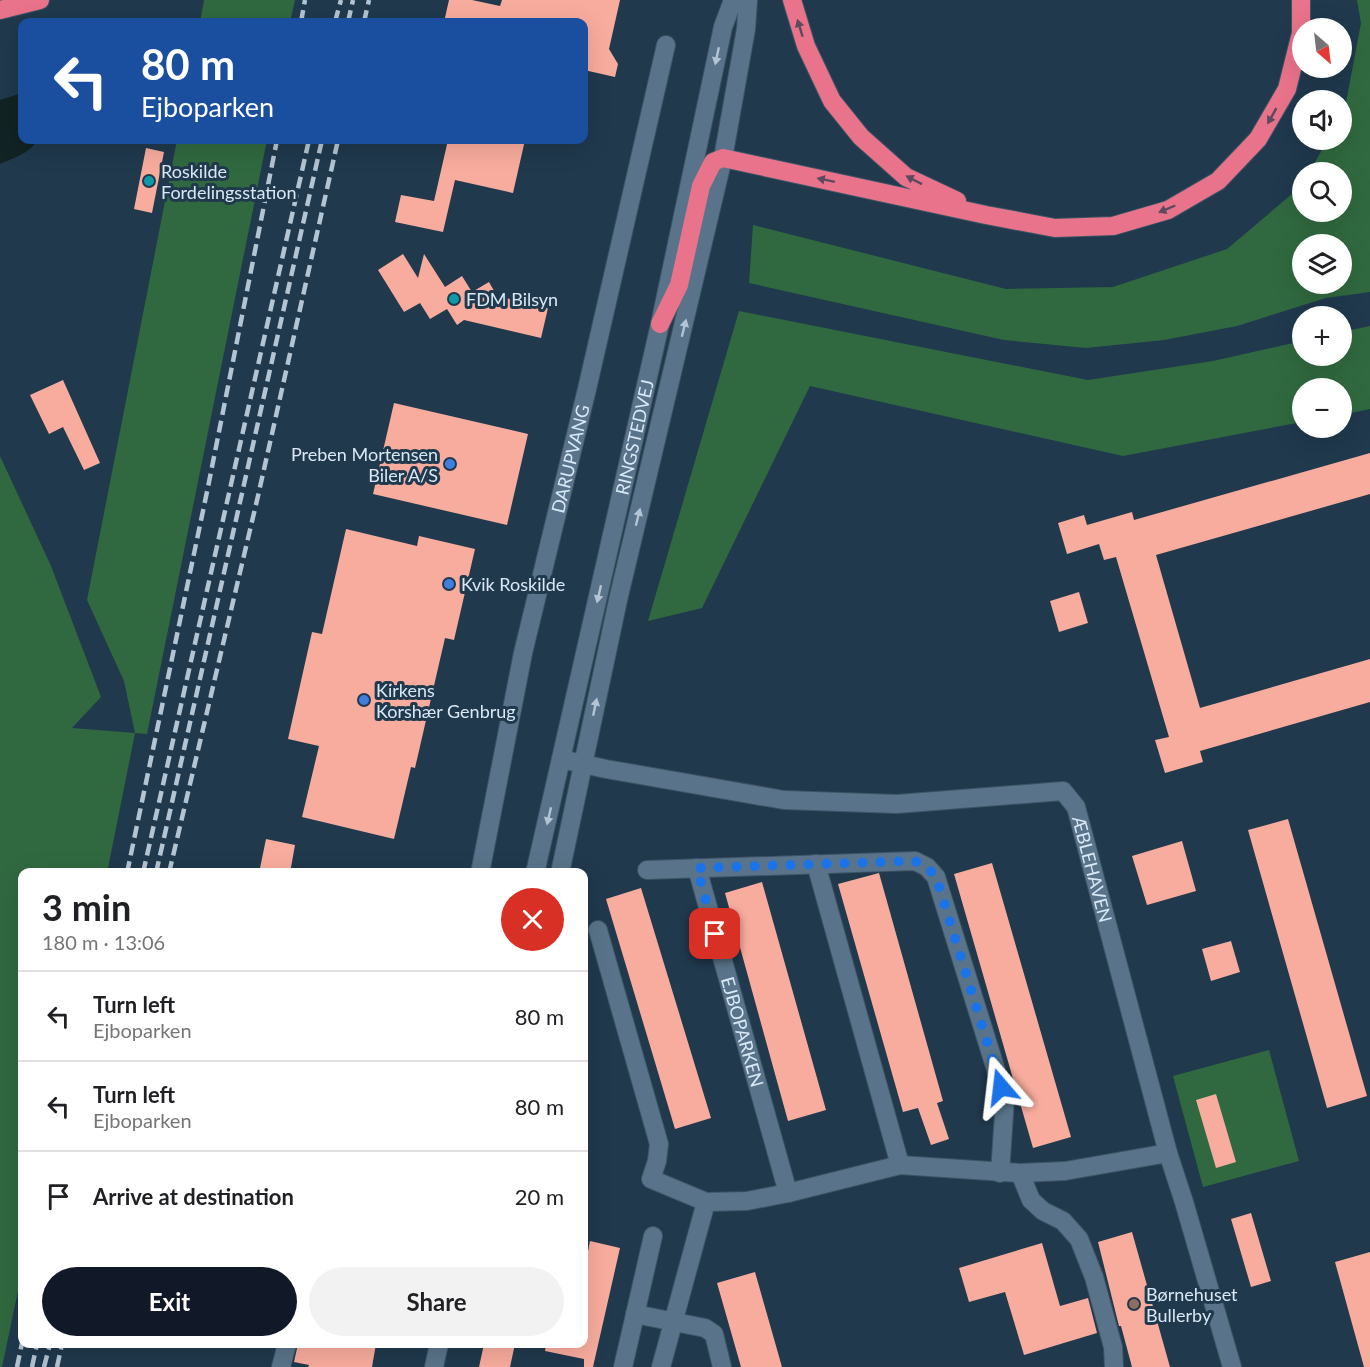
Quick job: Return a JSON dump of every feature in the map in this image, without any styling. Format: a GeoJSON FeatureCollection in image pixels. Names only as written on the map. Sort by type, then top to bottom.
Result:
{"type":"FeatureCollection","features":[{"type":"Feature","properties":{"kind":"highway"},"geometry":{"type":"LineString","coordinates":[[0,10],[40,0]]}},
{"type":"Feature","properties":{"kind":"highway"},"geometry":{"type":"LineString","coordinates":[[792,0],[806,46],[832,101],[861,137],[906,177],[986,215]]}},
{"type":"Feature","properties":{"kind":"highway"},"geometry":{"type":"LineString","coordinates":[[660,324],[679,285],[701,186],[713,162],[723,158],[1055,228],[1113,226],[1168,210],[1218,181],[1258,139],[1287,89],[1301,33],[1301,0]]}},
{"type":"Feature","properties":{"kind":"street","name":"RINGSTEDVEJ"},"geometry":{"type":"LineString","coordinates":[[536,868],[660,324],[723,27],[733,0]]}},
{"type":"Feature","properties":{"kind":"street","name":"RINGSTEDVEJ"},"geometry":{"type":"LineString","coordinates":[[561,868],[618,600],[723,158],[746,29],[748,0]]}},
{"type":"Feature","properties":{"kind":"street","name":"DARUPVANG"},"geometry":{"type":"LineString","coordinates":[[481,868],[523,653],[588,388],[623,225],[666,45]]}},
{"type":"Feature","properties":{"kind":"street","name":"ÆBLEHAVEN"},"geometry":{"type":"LineString","coordinates":[[561,759],[583,765],[784,800],[897,804],[1064,791],[1076,807],[1168,1153],[1233,1367]]}},
{"type":"Feature","properties":{"kind":"street"},"geometry":{"type":"LineString","coordinates":[[647,870],[915,861],[927,867],[936,877],[1005,1099],[1000,1173]]}},
{"type":"Feature","properties":{"kind":"street"},"geometry":{"type":"LineString","coordinates":[[816,864],[900,1165]]}},
{"type":"Feature","properties":{"kind":"street","name":"EJBOPARKEN"},"geometry":{"type":"LineString","coordinates":[[697,868],[788,1193]]}},
{"type":"Feature","properties":{"kind":"street"},"geometry":{"type":"LineString","coordinates":[[598,930],[659,1144],[657,1161],[651,1179],[706,1202],[747,1201],[900,1165],[1000,1173],[1065,1171],[1168,1153]]}},
{"type":"Feature","properties":{"kind":"street"},"geometry":{"type":"LineString","coordinates":[[1020,1173],[1031,1200],[1043,1212],[1063,1221],[1079,1239],[1094,1277],[1113,1347],[1114,1367]]}},
{"type":"Feature","properties":{"kind":"street"},"geometry":{"type":"LineString","coordinates":[[661,1367],[706,1202]]}},
{"type":"Feature","properties":{"kind":"street"},"geometry":{"type":"LineString","coordinates":[[623,1367],[653,1236]]}},
{"type":"Feature","properties":{"kind":"street"},"geometry":{"type":"LineString","coordinates":[[635,1314],[705,1328],[714,1334],[722,1367]]}},
{"type":"Feature","properties":{"kind":"street"},"geometry":{"type":"LineString","coordinates":[[282,1367],[285,1348]]}},
{"type":"Feature","properties":{"kind":"street"},"geometry":{"type":"LineString","coordinates":[[434,1367],[438,1348]]}},
{"type":"Feature","properties":{"kind":"green space"},"geometry":{"type":"Polygon","coordinates":[[[204,0],[295,0],[291,18],[201,18],[204,0]]]}},
{"type":"Feature","properties":{"kind":"green space"},"geometry":{"type":"Polygon","coordinates":[[[1357,0],[1370,0],[1370,292],[1326,298],[1301,306],[1292,306],[1292,309],[1237,326],[1164,340],[1086,348],[1004,340],[749,283],[753,225],[1006,289],[1113,287],[1227,249],[1292,194],[1292,222],[1352,222],[1352,162],[1315,162],[1322,150],[1352,150],[1352,90],[1348,90],[1361,23],[1357,0]]]}},
{"type":"Feature","properties":{"kind":"green space"},"geometry":{"type":"Polygon","coordinates":[[[176,144],[266,144],[147,734],[135,733],[124,681],[87,600],[176,144]]]}},
{"type":"Feature","properties":{"kind":"green space"},"geometry":{"type":"Polygon","coordinates":[[[739,311],[1088,380],[1213,361],[1292,343],[1292,366],[1352,366],[1352,330],[1370,326],[1370,409],[1352,413],[1352,378],[1292,378],[1292,424],[1123,456],[810,386],[702,608],[648,621],[739,311]]]}},
{"type":"Feature","properties":{"kind":"green space"},"geometry":{"type":"Polygon","coordinates":[[[0,456],[51,566],[101,697],[72,728],[135,733],[108,868],[18,868],[18,1291],[2,1367],[0,1367],[0,456]]]}},
{"type":"Feature","properties":{"kind":"green space"},"geometry":{"type":"Polygon","coordinates":[[[1269,1050],[1299,1161],[1203,1187],[1173,1076],[1269,1050]]]}},
{"type":"Feature","properties":{"kind":"shaded area"},"geometry":{"type":"Polygon","coordinates":[[[18,94],[18,144],[35,144],[26,152],[0,164],[0,100],[18,94]]]}},
{"type":"Feature","properties":{"kind":"building"},"geometry":{"type":"Polygon","coordinates":[[[449,0],[472,0],[500,6],[502,0],[620,0],[609,49],[618,64],[615,77],[588,71],[588,18],[445,18],[449,0]]]}},
{"type":"Feature","properties":{"kind":"building"},"geometry":{"type":"Polygon","coordinates":[[[447,144],[524,144],[513,193],[455,180],[443,232],[395,222],[401,195],[434,201],[447,144]]]}},
{"type":"Feature","properties":{"kind":"building","name":"Roskilde Fordelingsstation"},"geometry":{"type":"Polygon","coordinates":[[[146,148],[164,152],[152,213],[134,209],[146,148]]]}},
{"type":"Feature","properties":{"kind":"building","name":"FDM Bilsyn"},"geometry":{"type":"Polygon","coordinates":[[[403,254],[418,278],[424,254],[445,287],[462,276],[472,292],[489,282],[497,296],[548,308],[541,338],[464,320],[457,325],[447,309],[430,319],[420,303],[404,312],[378,270],[403,254]]]}},
{"type":"Feature","properties":{"kind":"building"},"geometry":{"type":"Polygon","coordinates":[[[63,380],[100,463],[84,470],[63,427],[49,434],[30,395],[63,380]]]}},
{"type":"Feature","properties":{"kind":"building","name":"Preben Mortensen Biler A/S"},"geometry":{"type":"Polygon","coordinates":[[[394,403],[528,434],[507,525],[373,494],[394,403]]]}},
{"type":"Feature","properties":{"kind":"building"},"geometry":{"type":"Polygon","coordinates":[[[1370,453],[1370,494],[1156,555],[1200,708],[1370,659],[1370,702],[1200,751],[1203,762],[1165,773],[1155,740],[1169,737],[1116,557],[1104,560],[1099,544],[1067,554],[1058,523],[1084,515],[1087,525],[1132,512],[1134,520],[1370,453]]]}},
{"type":"Feature","properties":{"kind":"building"},"geometry":{"type":"Polygon","coordinates":[[[346,529],[417,546],[419,536],[475,549],[454,640],[445,638],[415,768],[411,767],[394,839],[302,817],[319,746],[288,739],[312,632],[322,634],[346,529]]]}},
{"type":"Feature","properties":{"kind":"building"},"geometry":{"type":"Polygon","coordinates":[[[1079,592],[1088,623],[1059,632],[1050,601],[1079,592]]]}},
{"type":"Feature","properties":{"kind":"building"},"geometry":{"type":"Polygon","coordinates":[[[1288,819],[1367,1096],[1327,1108],[1248,830],[1288,819]]]}},
{"type":"Feature","properties":{"kind":"building"},"geometry":{"type":"Polygon","coordinates":[[[266,839],[295,845],[291,868],[260,868],[266,839]]]}},
{"type":"Feature","properties":{"kind":"building"},"geometry":{"type":"Polygon","coordinates":[[[1182,841],[1196,891],[1147,905],[1132,856],[1182,841]]]}},
{"type":"Feature","properties":{"kind":"building"},"geometry":{"type":"Polygon","coordinates":[[[992,863],[1071,1137],[1033,1148],[954,874],[992,863]]]}},
{"type":"Feature","properties":{"kind":"building"},"geometry":{"type":"Polygon","coordinates":[[[879,873],[943,1101],[937,1103],[949,1139],[931,1145],[918,1108],[903,1112],[838,884],[879,873]]]}},
{"type":"Feature","properties":{"kind":"building"},"geometry":{"type":"Polygon","coordinates":[[[762,882],[826,1110],[788,1121],[725,893],[762,882]]]}},
{"type":"Feature","properties":{"kind":"building"},"geometry":{"type":"Polygon","coordinates":[[[641,888],[711,1118],[675,1129],[606,899],[641,888]]]}},
{"type":"Feature","properties":{"kind":"building"},"geometry":{"type":"Polygon","coordinates":[[[1231,941],[1240,972],[1211,981],[1202,949],[1231,941]]]}},
{"type":"Feature","properties":{"kind":"building"},"geometry":{"type":"Polygon","coordinates":[[[1216,1094],[1236,1162],[1216,1168],[1196,1100],[1216,1094]]]}},
{"type":"Feature","properties":{"kind":"building"},"geometry":{"type":"Polygon","coordinates":[[[1251,1213],[1271,1281],[1251,1287],[1231,1219],[1251,1213]]]}},
{"type":"Feature","properties":{"kind":"building","name":"Børnehuset Bullerby"},"geometry":{"type":"Polygon","coordinates":[[[1132,1232],[1170,1367],[1132,1367],[1121,1326],[1119,1326],[1098,1242],[1132,1232]]]}},
{"type":"Feature","properties":{"kind":"building"},"geometry":{"type":"Polygon","coordinates":[[[590,1241],[620,1248],[593,1367],[584,1367],[584,1359],[545,1351],[545,1348],[588,1348],[588,1251],[590,1241]]]}},
{"type":"Feature","properties":{"kind":"building"},"geometry":{"type":"Polygon","coordinates":[[[1042,1243],[1060,1306],[1088,1298],[1097,1333],[1024,1355],[1005,1292],[969,1302],[959,1268],[1042,1243]]]}},
{"type":"Feature","properties":{"kind":"building"},"geometry":{"type":"Polygon","coordinates":[[[1370,1252],[1370,1367],[1364,1367],[1335,1262],[1370,1252]]]}},
{"type":"Feature","properties":{"kind":"building"},"geometry":{"type":"Polygon","coordinates":[[[755,1272],[782,1367],[741,1367],[717,1283],[755,1272]]]}},
{"type":"Feature","properties":{"kind":"building"},"geometry":{"type":"Polygon","coordinates":[[[297,1348],[375,1348],[372,1367],[308,1367],[309,1365],[294,1362],[297,1348]]]}},
{"type":"Feature","properties":{"kind":"building"},"geometry":{"type":"Polygon","coordinates":[[[483,1348],[514,1348],[510,1367],[479,1367],[483,1348]]]}},
{"type":"Feature","properties":{"kind":"railway"},"geometry":{"type":"LineString","coordinates":[[302,18],[305,0]]}},
{"type":"Feature","properties":{"kind":"railway"},"geometry":{"type":"LineString","coordinates":[[336,18],[341,0]]}},
{"type":"Feature","properties":{"kind":"railway"},"geometry":{"type":"LineString","coordinates":[[349,18],[353,0]]}},
{"type":"Feature","properties":{"kind":"railway"},"geometry":{"type":"LineString","coordinates":[[365,18],[369,0]]}},
{"type":"Feature","properties":{"kind":"railway"},"geometry":{"type":"LineString","coordinates":[[128,868],[208,487],[276,144]]}},
{"type":"Feature","properties":{"kind":"railway"},"geometry":{"type":"LineString","coordinates":[[144,868],[308,144]]}},
{"type":"Feature","properties":{"kind":"railway"},"geometry":{"type":"LineString","coordinates":[[157,868],[321,144]]}},
{"type":"Feature","properties":{"kind":"railway"},"geometry":{"type":"LineString","coordinates":[[170,868],[258,496],[337,144]]}},
{"type":"Feature","properties":{"kind":"railway"},"geometry":{"type":"LineString","coordinates":[[17,1367],[21,1348]]}},
{"type":"Feature","properties":{"kind":"railway"},"geometry":{"type":"LineString","coordinates":[[32,1367],[36,1348]]}},
{"type":"Feature","properties":{"kind":"railway"},"geometry":{"type":"LineString","coordinates":[[44,1367],[49,1348]]}},
{"type":"Feature","properties":{"kind":"railway"},"geometry":{"type":"LineString","coordinates":[[57,1367],[61,1348]]}},
{"type":"Feature","properties":{"kind":"place","name":"Roskilde Fordelingsstation"},"geometry":{"type":"Point","coordinates":[149,181]}},
{"type":"Feature","properties":{"kind":"place","name":"FDM Bilsyn"},"geometry":{"type":"Point","coordinates":[454,299]}},
{"type":"Feature","properties":{"kind":"place","name":"Preben Mortensen Biler A/S"},"geometry":{"type":"Point","coordinates":[450,464]}},
{"type":"Feature","properties":{"kind":"place","name":"Kvik Roskilde"},"geometry":{"type":"Point","coordinates":[449,584]}},
{"type":"Feature","properties":{"kind":"place","name":"Kirkens Korshær Genbrug"},"geometry":{"type":"Point","coordinates":[364,700]}},
{"type":"Feature","properties":{"kind":"place","name":"Børnehuset Bullerby"},"geometry":{"type":"Point","coordinates":[1134,1304]}},
{"type":"Feature","properties":{"kind":"route"},"geometry":{"type":"LineString","coordinates":[[715,934],[697,868],[915,861],[922,863],[936,877],[1001,1087]]}}]}
